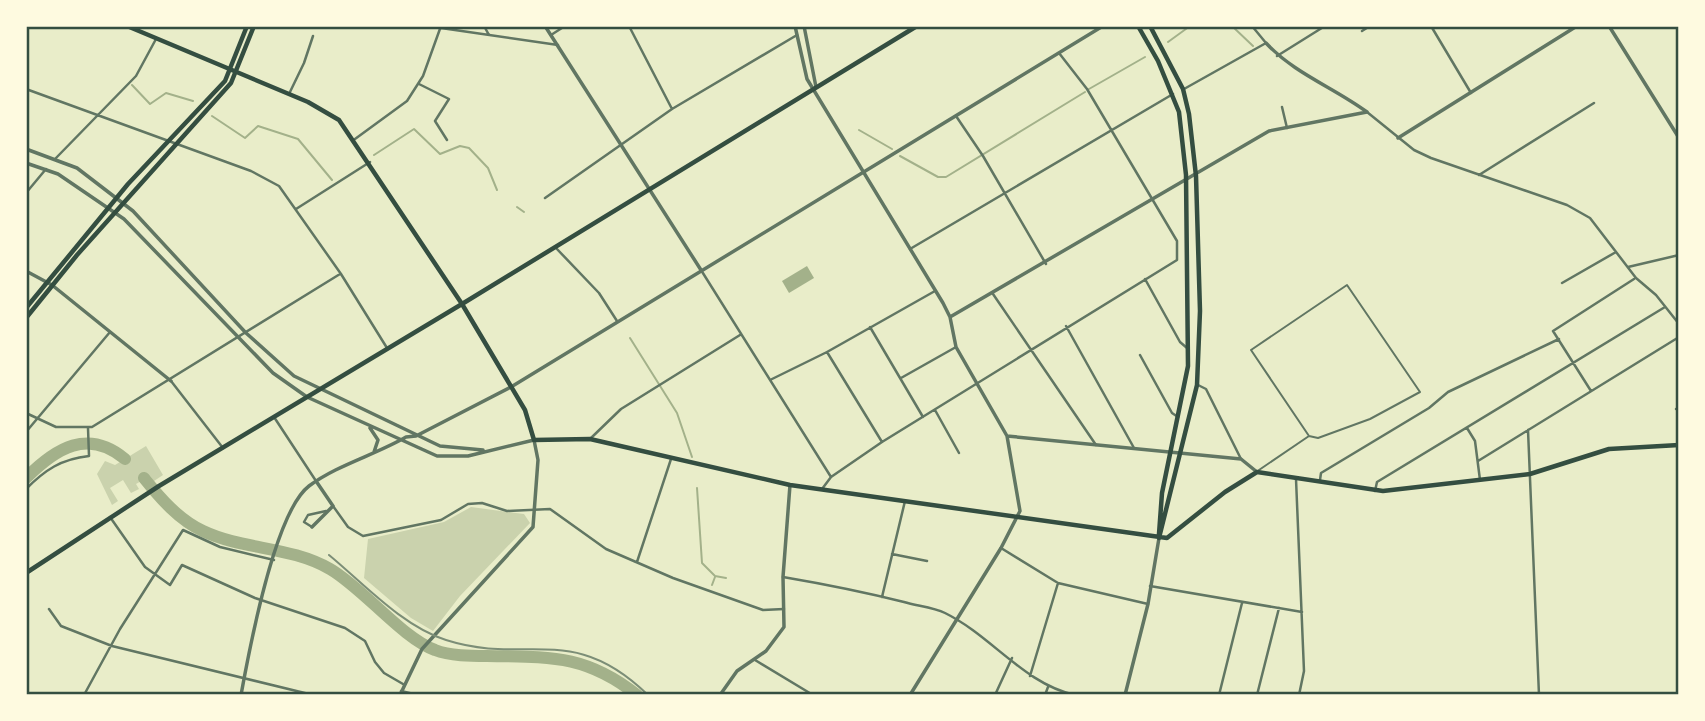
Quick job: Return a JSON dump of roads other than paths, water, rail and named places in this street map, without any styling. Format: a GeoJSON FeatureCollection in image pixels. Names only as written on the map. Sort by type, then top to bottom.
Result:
{"type":"FeatureCollection","features":[{"type":"Feature","properties":{"kind":"main road"},"geometry":{"type":"LineString","coordinates":[[127,26],[331,114],[355,139],[462,304],[525,410],[534,440],[590,439],[790,485],[1159,538],[1167,538],[1224,492],[1258,472],[1375,491],[1530,474],[1609,449],[1679,445]]}},
{"type":"Feature","properties":{"kind":"main road"},"geometry":{"type":"LineString","coordinates":[[26,318],[49,283],[116,197],[225,81],[247,26]]}},
{"type":"Feature","properties":{"kind":"main road"},"geometry":{"type":"LineString","coordinates":[[26,308],[231,83],[254,26]]}},
{"type":"Feature","properties":{"kind":"main road"},"geometry":{"type":"LineString","coordinates":[[26,573],[159,486],[652,190],[917,26]]}},
{"type":"Feature","properties":{"kind":"main road"},"geometry":{"type":"LineString","coordinates":[[1138,26],[1173,94],[1185,146],[1189,349],[1158,516],[1159,538]]}},
{"type":"Feature","properties":{"kind":"main road"},"geometry":{"type":"LineString","coordinates":[[1150,26],[1183,89],[1196,176],[1200,311],[1197,385],[1159,538]]}},
{"type":"Feature","properties":{"kind":"street"},"geometry":{"type":"LineString","coordinates":[[484,26],[490,36]]}},
{"type":"Feature","properties":{"kind":"street"},"geometry":{"type":"LineString","coordinates":[[545,26],[652,190],[831,477]]}},
{"type":"Feature","properties":{"kind":"street"},"geometry":{"type":"LineString","coordinates":[[551,35],[565,26]]}},
{"type":"Feature","properties":{"kind":"street"},"geometry":{"type":"LineString","coordinates":[[628,26],[672,109]]}},
{"type":"Feature","properties":{"kind":"street"},"geometry":{"type":"LineString","coordinates":[[795,26],[807,79],[816,89],[935,290],[950,317],[956,347],[1007,436],[1019,518],[910,695]]}},
{"type":"Feature","properties":{"kind":"street"},"geometry":{"type":"LineString","coordinates":[[809,26],[804,28],[816,89]]}},
{"type":"Feature","properties":{"kind":"street"},"geometry":{"type":"LineString","coordinates":[[241,695],[260,600],[274,558],[296,501],[316,481],[416,436],[511,387],[1103,26]]}},
{"type":"Feature","properties":{"kind":"street"},"geometry":{"type":"LineString","coordinates":[[1252,26],[1293,70],[1344,95],[1398,138],[1430,158],[1579,211],[1590,218],[1626,267],[1679,324]]}},
{"type":"Feature","properties":{"kind":"street"},"geometry":{"type":"LineString","coordinates":[[1278,56],[1325,26]]}},
{"type":"Feature","properties":{"kind":"street"},"geometry":{"type":"LineString","coordinates":[[1362,31],[1370,26]]}},
{"type":"Feature","properties":{"kind":"street"},"geometry":{"type":"LineString","coordinates":[[1431,26],[1471,93]]}},
{"type":"Feature","properties":{"kind":"street"},"geometry":{"type":"LineString","coordinates":[[1398,138],[1577,26]]}},
{"type":"Feature","properties":{"kind":"street"},"geometry":{"type":"LineString","coordinates":[[1609,26],[1679,138]]}},
{"type":"Feature","properties":{"kind":"street"},"geometry":{"type":"LineString","coordinates":[[355,139],[408,101],[419,83],[441,27],[558,45]]}},
{"type":"Feature","properties":{"kind":"street"},"geometry":{"type":"LineString","coordinates":[[545,198],[672,109],[797,35]]}},
{"type":"Feature","properties":{"kind":"street"},"geometry":{"type":"LineString","coordinates":[[289,94],[313,36]]}},
{"type":"Feature","properties":{"kind":"street"},"geometry":{"type":"LineString","coordinates":[[55,159],[136,76],[156,39]]}},
{"type":"Feature","properties":{"kind":"street"},"geometry":{"type":"LineString","coordinates":[[1183,89],[1265,43]]}},
{"type":"Feature","properties":{"kind":"street"},"geometry":{"type":"LineString","coordinates":[[822,489],[831,477],[882,442],[1066,326],[1177,260],[1177,241],[1112,130],[1059,52]]}},
{"type":"Feature","properties":{"kind":"street"},"geometry":{"type":"LineString","coordinates":[[419,83],[449,99],[436,121],[447,140]]}},
{"type":"Feature","properties":{"kind":"street"},"geometry":{"type":"LineString","coordinates":[[26,89],[279,186],[341,274],[388,349]]}},
{"type":"Feature","properties":{"kind":"street"},"geometry":{"type":"LineString","coordinates":[[910,249],[1173,94]]}},
{"type":"Feature","properties":{"kind":"street"},"geometry":{"type":"LineString","coordinates":[[1479,175],[1594,103]]}},
{"type":"Feature","properties":{"kind":"street"},"geometry":{"type":"LineString","coordinates":[[1282,107],[1287,128]]}},
{"type":"Feature","properties":{"kind":"street"},"geometry":{"type":"LineString","coordinates":[[950,317],[1046,264],[1269,131],[1367,112]]}},
{"type":"Feature","properties":{"kind":"street"},"geometry":{"type":"LineString","coordinates":[[956,116],[1046,264]]}},
{"type":"Feature","properties":{"kind":"street"},"geometry":{"type":"LineString","coordinates":[[26,149],[77,168],[116,197],[150,227],[278,365],[320,390],[416,436],[447,448],[487,450]]}},
{"type":"Feature","properties":{"kind":"street"},"geometry":{"type":"LineString","coordinates":[[296,209],[370,162]]}},
{"type":"Feature","properties":{"kind":"street"},"geometry":{"type":"LineString","coordinates":[[26,163],[46,169],[108,207],[170,264],[273,373],[307,397],[400,441],[447,457],[468,456],[534,440],[538,460],[533,527],[424,647],[403,684],[401,693],[418,695]]}},
{"type":"Feature","properties":{"kind":"street"},"geometry":{"type":"LineString","coordinates":[[26,193],[46,169]]}},
{"type":"Feature","properties":{"kind":"street"},"geometry":{"type":"LineString","coordinates":[[556,248],[598,293],[617,321]]}},
{"type":"Feature","properties":{"kind":"street"},"geometry":{"type":"LineString","coordinates":[[1562,283],[1616,253]]}},
{"type":"Feature","properties":{"kind":"street"},"geometry":{"type":"LineString","coordinates":[[1626,267],[1679,255]]}},
{"type":"Feature","properties":{"kind":"street"},"geometry":{"type":"LineString","coordinates":[[26,271],[49,283],[171,381],[223,448]]}},
{"type":"Feature","properties":{"kind":"street"},"geometry":{"type":"LineString","coordinates":[[26,413],[56,427],[88,428],[171,381],[341,274]]}},
{"type":"Feature","properties":{"kind":"street"},"geometry":{"type":"LineString","coordinates":[[1591,391],[1553,331],[1636,278]]}},
{"type":"Feature","properties":{"kind":"street"},"geometry":{"type":"LineString","coordinates":[[1145,279],[1180,342],[1189,349]]}},
{"type":"Feature","properties":{"kind":"street"},"geometry":{"type":"LineString","coordinates":[[770,380],[827,352],[935,290]]}},
{"type":"Feature","properties":{"kind":"street"},"geometry":{"type":"LineString","coordinates":[[993,294],[1096,444]]}},
{"type":"Feature","properties":{"kind":"street"},"geometry":{"type":"LineString","coordinates":[[1375,491],[1377,482],[1665,307]]}},
{"type":"Feature","properties":{"kind":"street"},"geometry":{"type":"LineString","coordinates":[[1066,326],[1134,448]]}},
{"type":"Feature","properties":{"kind":"street"},"geometry":{"type":"LineString","coordinates":[[870,327],[923,417]]}},
{"type":"Feature","properties":{"kind":"street"},"geometry":{"type":"LineString","coordinates":[[26,432],[110,332]]}},
{"type":"Feature","properties":{"kind":"street"},"geometry":{"type":"LineString","coordinates":[[590,439],[614,414],[740,335]]}},
{"type":"Feature","properties":{"kind":"street"},"geometry":{"type":"LineString","coordinates":[[1478,461],[1679,337]]}},
{"type":"Feature","properties":{"kind":"street"},"geometry":{"type":"LineString","coordinates":[[1320,483],[1321,473],[1429,408],[1448,392],[1559,339]]}},
{"type":"Feature","properties":{"kind":"street"},"geometry":{"type":"LineString","coordinates":[[901,379],[956,347]]}},
{"type":"Feature","properties":{"kind":"street"},"geometry":{"type":"LineString","coordinates":[[827,352],[882,442]]}},
{"type":"Feature","properties":{"kind":"street"},"geometry":{"type":"LineString","coordinates":[[1140,355],[1171,413],[1178,417]]}},
{"type":"Feature","properties":{"kind":"street"},"geometry":{"type":"LineString","coordinates":[[1197,385],[1206,388],[1241,459],[1258,472]]}},
{"type":"Feature","properties":{"kind":"street"},"geometry":{"type":"LineString","coordinates":[[935,409],[959,453]]}},
{"type":"Feature","properties":{"kind":"street"},"geometry":{"type":"LineString","coordinates":[[274,417],[348,527],[363,536],[441,520],[468,504],[482,503],[507,511],[550,509],[606,548],[637,562],[762,610],[784,609]]}},
{"type":"Feature","properties":{"kind":"street"},"geometry":{"type":"LineString","coordinates":[[365,424],[377,437],[373,454]]}},
{"type":"Feature","properties":{"kind":"street"},"geometry":{"type":"LineString","coordinates":[[26,489],[66,458],[89,456],[88,428]]}},
{"type":"Feature","properties":{"kind":"street"},"geometry":{"type":"LineString","coordinates":[[1467,428],[1475,441],[1480,480]]}},
{"type":"Feature","properties":{"kind":"street"},"geometry":{"type":"LineString","coordinates":[[1528,430],[1539,695]]}},
{"type":"Feature","properties":{"kind":"street"},"geometry":{"type":"LineString","coordinates":[[1007,436],[1241,459]]}},
{"type":"Feature","properties":{"kind":"street"},"geometry":{"type":"LineString","coordinates":[[637,562],[671,459]]}},
{"type":"Feature","properties":{"kind":"street"},"geometry":{"type":"LineString","coordinates":[[1296,479],[1304,671],[1299,695]]}},
{"type":"Feature","properties":{"kind":"street"},"geometry":{"type":"LineString","coordinates":[[720,695],[737,671],[755,660],[776,641],[785,626],[783,577],[790,485]]}},
{"type":"Feature","properties":{"kind":"street"},"geometry":{"type":"LineString","coordinates":[[882,597],[905,501]]}},
{"type":"Feature","properties":{"kind":"street"},"geometry":{"type":"LineString","coordinates":[[327,511],[314,511],[308,515],[305,525],[312,527],[333,506]]}},
{"type":"Feature","properties":{"kind":"street"},"geometry":{"type":"LineString","coordinates":[[110,517],[153,575],[170,585],[182,565],[260,600],[345,628],[365,641],[375,662],[384,673],[403,684]]}},
{"type":"Feature","properties":{"kind":"street"},"geometry":{"type":"LineString","coordinates":[[85,695],[153,575],[183,530],[220,547],[274,558]]}},
{"type":"Feature","properties":{"kind":"street"},"geometry":{"type":"LineString","coordinates":[[1125,695],[1148,604],[1159,538]]}},
{"type":"Feature","properties":{"kind":"street"},"geometry":{"type":"LineString","coordinates":[[1001,548],[1058,583],[1148,604]]}},
{"type":"Feature","properties":{"kind":"street"},"geometry":{"type":"LineString","coordinates":[[892,554],[927,561]]}},
{"type":"Feature","properties":{"kind":"street"},"geometry":{"type":"LineString","coordinates":[[783,577],[944,612],[1012,658],[1030,676],[1048,687],[1075,695]]}},
{"type":"Feature","properties":{"kind":"street"},"geometry":{"type":"LineString","coordinates":[[1030,676],[1058,583]]}},
{"type":"Feature","properties":{"kind":"street"},"geometry":{"type":"LineString","coordinates":[[1150,586],[1302,612]]}},
{"type":"Feature","properties":{"kind":"street"},"geometry":{"type":"LineString","coordinates":[[1219,695],[1242,602]]}},
{"type":"Feature","properties":{"kind":"street"},"geometry":{"type":"LineString","coordinates":[[1257,695],[1279,608]]}},
{"type":"Feature","properties":{"kind":"street"},"geometry":{"type":"LineString","coordinates":[[49,609],[61,626],[112,646],[313,695]]}},
{"type":"Feature","properties":{"kind":"street"},"geometry":{"type":"LineString","coordinates":[[995,695],[1012,658]]}},
{"type":"Feature","properties":{"kind":"street"},"geometry":{"type":"LineString","coordinates":[[755,660],[813,695]]}},
{"type":"Feature","properties":{"kind":"street"},"geometry":{"type":"LineString","coordinates":[[1045,695],[1048,687]]}},
{"type":"Feature","properties":{"kind":"lane"},"geometry":{"type":"LineString","coordinates":[[1258,472],[1309,436],[1318,438],[1370,419],[1420,391],[1347,285],[1251,351],[1309,436]]}},
{"type":"Feature","properties":{"kind":"waterway"},"geometry":{"type":"LineString","coordinates":[[1168,42],[1190,26]]}},
{"type":"Feature","properties":{"kind":"waterway"},"geometry":{"type":"LineString","coordinates":[[1232,26],[1253,46]]}},
{"type":"Feature","properties":{"kind":"waterway"},"geometry":{"type":"LineString","coordinates":[[1089,89],[1145,57]]}},
{"type":"Feature","properties":{"kind":"waterway"},"geometry":{"type":"LineString","coordinates":[[132,85],[150,104],[166,93],[193,101]]}},
{"type":"Feature","properties":{"kind":"waterway"},"geometry":{"type":"LineString","coordinates":[[900,156],[938,177],[946,177],[1085,92]]}},
{"type":"Feature","properties":{"kind":"waterway"},"geometry":{"type":"LineString","coordinates":[[212,116],[245,138],[258,126],[298,139],[332,180]]}},
{"type":"Feature","properties":{"kind":"waterway"},"geometry":{"type":"LineString","coordinates":[[374,155],[414,129],[440,154],[460,146],[469,148],[488,168],[497,190]]}},
{"type":"Feature","properties":{"kind":"waterway"},"geometry":{"type":"LineString","coordinates":[[859,130],[892,149]]}},
{"type":"Feature","properties":{"kind":"waterway"},"geometry":{"type":"LineString","coordinates":[[517,207],[524,212]]}},
{"type":"Feature","properties":{"kind":"waterway"},"geometry":{"type":"LineString","coordinates":[[630,338],[677,413],[692,457]]}},
{"type":"Feature","properties":{"kind":"waterway"},"geometry":{"type":"LineString","coordinates":[[26,478],[49,458],[85,443],[111,450],[125,459]]}},
{"type":"Feature","properties":{"kind":"waterway"},"geometry":{"type":"LineString","coordinates":[[144,478],[178,515],[203,531],[234,542],[299,556],[330,569],[343,577],[409,635],[435,650],[461,655],[566,660],[600,672],[637,695]]}},
{"type":"Feature","properties":{"kind":"waterway"},"geometry":{"type":"LineString","coordinates":[[697,488],[702,563],[715,576],[726,578]]}},
{"type":"Feature","properties":{"kind":"waterway"},"geometry":{"type":"LineString","coordinates":[[712,585],[715,577]]}},
{"type":"Feature","properties":{"kind":"railway"},"geometry":{"type":"LineString","coordinates":[[329,555],[369,591],[414,625],[430,633],[475,647],[572,652],[596,659],[621,672],[648,695]]}}]}
